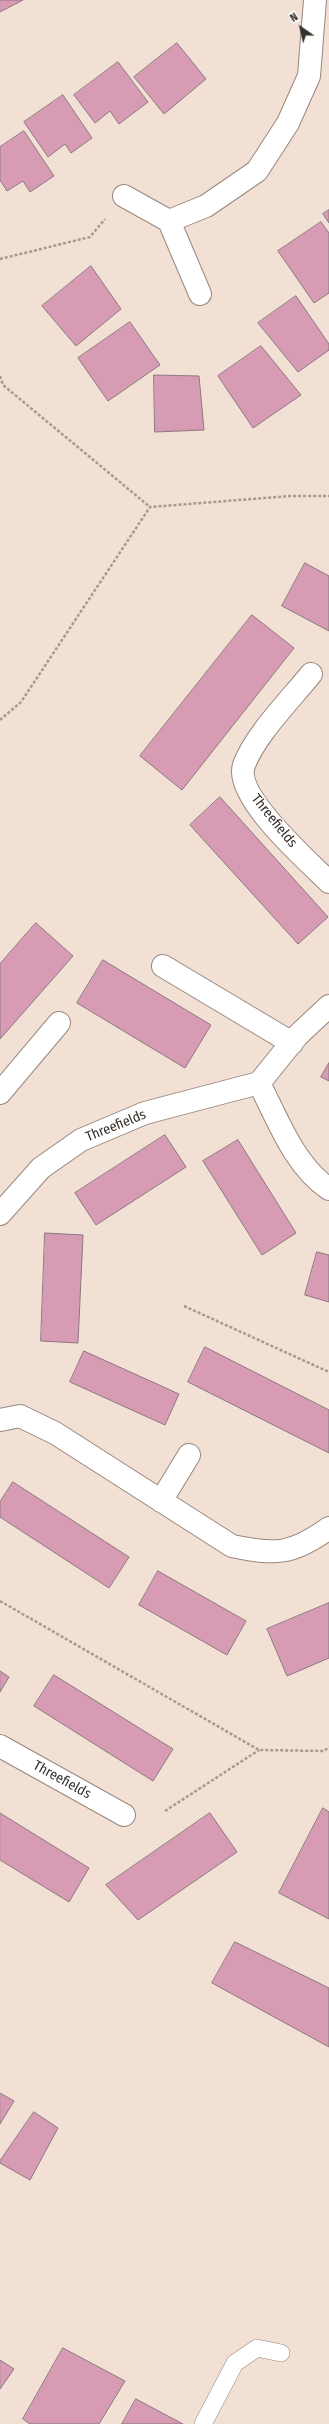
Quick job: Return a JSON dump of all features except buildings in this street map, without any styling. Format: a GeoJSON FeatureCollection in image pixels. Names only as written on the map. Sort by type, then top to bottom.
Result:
{"type":"FeatureCollection","features":[{"type":"Feature","properties":{"kind":"street"},"geometry":{"type":"LineString","coordinates":[[169,220],[206,206],[257,171],[288,123],[309,76],[315,0]]}},
{"type":"Feature","properties":{"kind":"street"},"geometry":{"type":"LineString","coordinates":[[124,196],[169,220],[200,294]]}},
{"type":"Feature","properties":{"kind":"street","name":"Threefields"},"geometry":{"type":"LineString","coordinates":[[311,674],[254,745],[244,766],[244,781],[261,810],[329,882]]}},
{"type":"Feature","properties":{"kind":"street"},"geometry":{"type":"LineString","coordinates":[[163,966],[292,1043]]}},
{"type":"Feature","properties":{"kind":"street"},"geometry":{"type":"LineString","coordinates":[[329,1006],[292,1043],[259,1084],[301,1162],[316,1180],[329,1189]]}},
{"type":"Feature","properties":{"kind":"street"},"geometry":{"type":"LineString","coordinates":[[0,1093],[59,1023]]}},
{"type":"Feature","properties":{"kind":"street","name":"Threefields"},"geometry":{"type":"LineString","coordinates":[[0,1214],[41,1168],[81,1140],[145,1113],[259,1084]]}},
{"type":"Feature","properties":{"kind":"street"},"geometry":{"type":"LineString","coordinates":[[0,1420],[20,1416],[55,1433],[232,1546],[264,1553],[289,1550],[317,1536],[329,1528]]}},
{"type":"Feature","properties":{"kind":"street"},"geometry":{"type":"LineString","coordinates":[[161,1501],[189,1455]]}},
{"type":"Feature","properties":{"kind":"street","name":"Threefields"},"geometry":{"type":"LineString","coordinates":[[0,1746],[124,1815]]}},
{"type":"Feature","properties":{"kind":"lane"},"geometry":{"type":"LineString","coordinates":[[203,2424],[235,2363],[257,2348],[281,2353]]}},
{"type":"Feature","properties":{"kind":"path"},"geometry":{"type":"LineString","coordinates":[[0,259],[90,237],[124,196]]}},
{"type":"Feature","properties":{"kind":"path"},"geometry":{"type":"LineString","coordinates":[[0,376],[3,385],[150,507],[290,496],[329,496]]}},
{"type":"Feature","properties":{"kind":"path"},"geometry":{"type":"LineString","coordinates":[[0,720],[21,702],[150,507]]}},
{"type":"Feature","properties":{"kind":"path"},"geometry":{"type":"LineString","coordinates":[[184,1306],[329,1372]]}},
{"type":"Feature","properties":{"kind":"path"},"geometry":{"type":"LineString","coordinates":[[0,1601],[260,1750],[324,1752],[329,1747]]}},
{"type":"Feature","properties":{"kind":"path"},"geometry":{"type":"LineString","coordinates":[[165,1811],[260,1750]]}}]}
